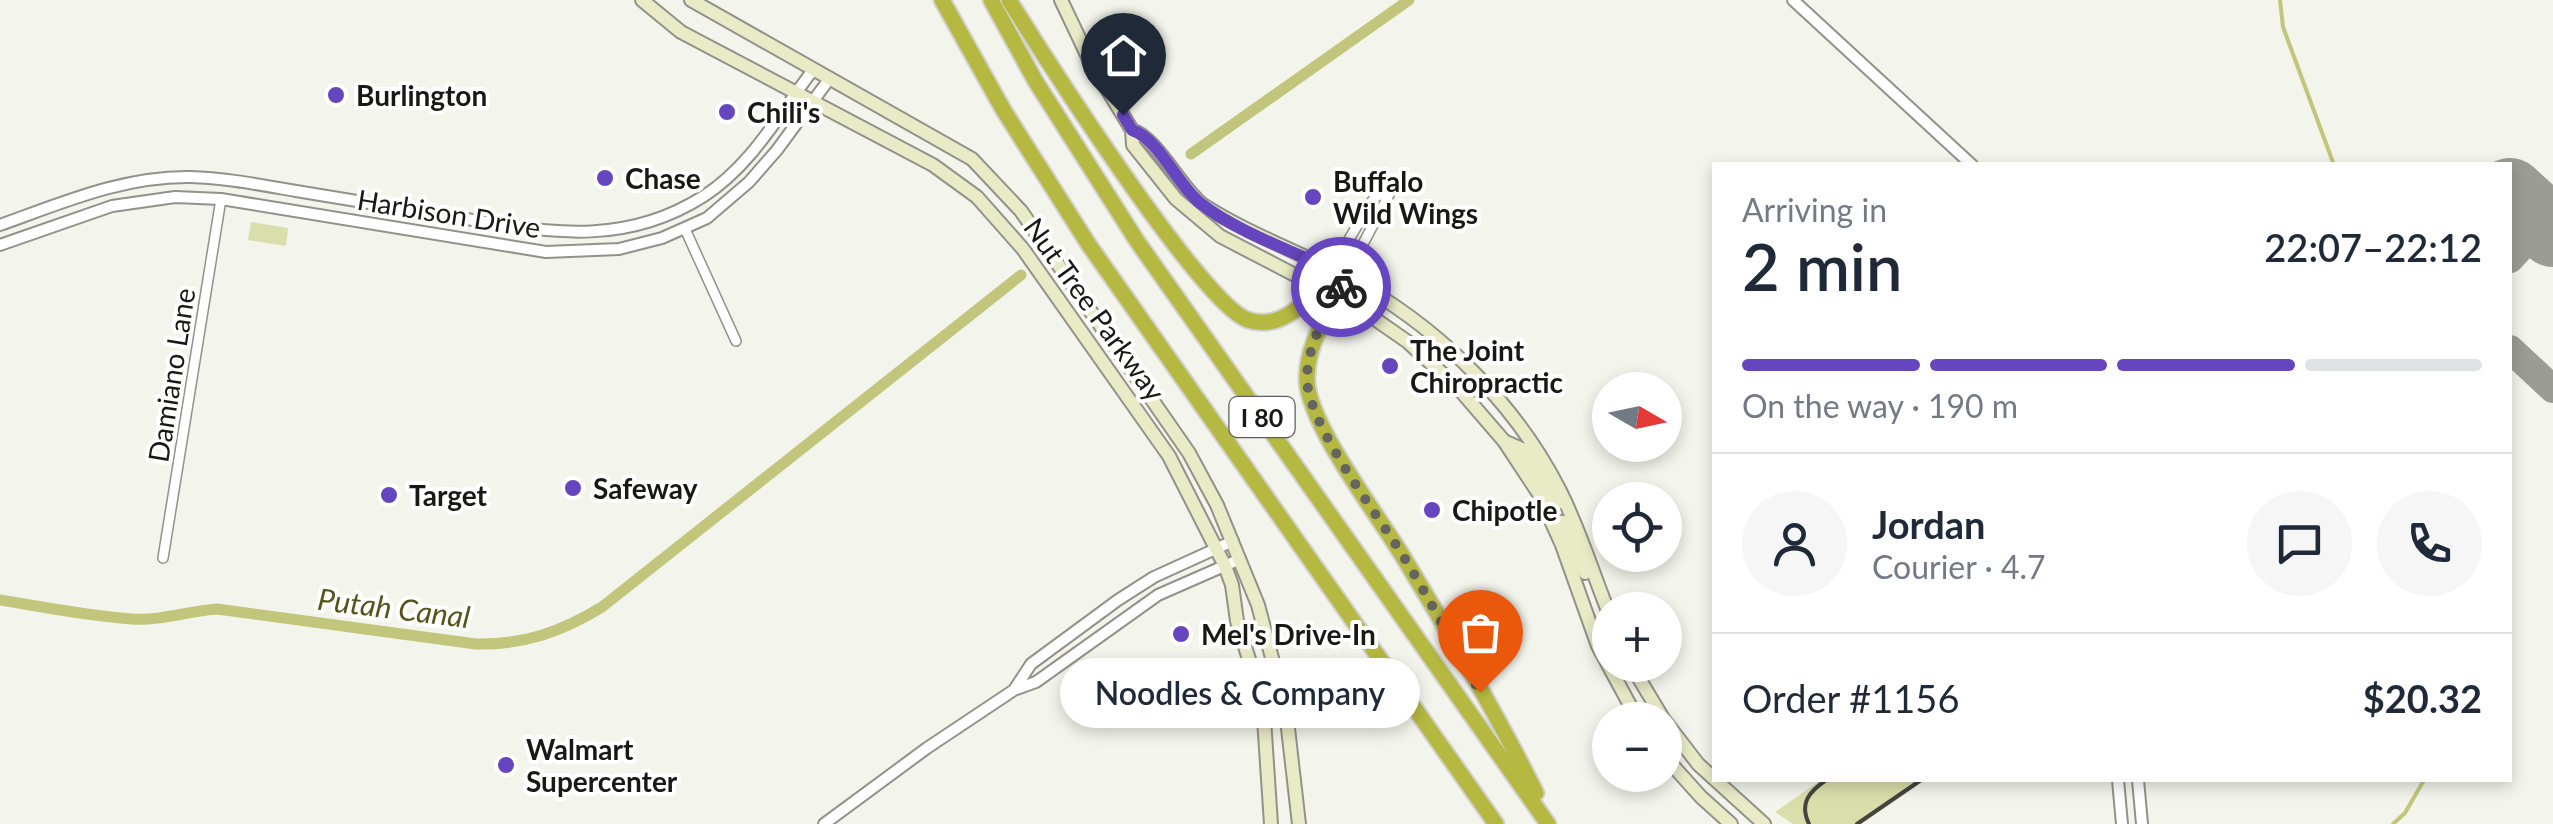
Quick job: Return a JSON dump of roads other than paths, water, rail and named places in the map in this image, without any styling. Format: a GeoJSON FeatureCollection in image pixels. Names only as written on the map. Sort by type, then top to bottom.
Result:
{"type":"FeatureCollection","features":[{"type":"Feature","properties":{"kind":"highway","name":"I 80"},"geometry":{"type":"LineString","coordinates":[[942,0],[1004,111],[1082,234],[1496,824]]}},
{"type":"Feature","properties":{"kind":"highway","name":"I 80"},"geometry":{"type":"LineString","coordinates":[[991,0],[1036,82],[1137,240],[1549,824]]}},
{"type":"Feature","properties":{"kind":"highway"},"geometry":{"type":"LineString","coordinates":[[1009,0],[1151,210],[1232,312],[1262,323],[1277,320],[1320,287]]}},
{"type":"Feature","properties":{"kind":"highway"},"geometry":{"type":"LineString","coordinates":[[1336,295],[1313,342],[1307,381],[1310,398],[1515,750],[1549,824]]}},
{"type":"Feature","properties":{"kind":"main road","name":"Nut Tree Parkway"},"geometry":{"type":"LineString","coordinates":[[642,0],[681,32],[946,174],[976,196],[1024,249],[1169,456],[1225,566],[1262,704],[1272,824]]}},
{"type":"Feature","properties":{"kind":"main road","name":"Nut Tree Parkway"},"geometry":{"type":"LineString","coordinates":[[691,0],[972,160],[1021,211],[1189,453],[1233,540],[1258,605],[1286,712],[1298,824]]}},
{"type":"Feature","properties":{"kind":"main road"},"geometry":{"type":"LineString","coordinates":[[1061,0],[1090,60],[1132,130],[1133,145],[1195,218],[1220,236],[1375,319],[1430,360],[1504,440],[1552,521],[1598,646],[1628,702]]}},
{"type":"Feature","properties":{"kind":"main road"},"geometry":{"type":"LineString","coordinates":[[1132,130],[1144,134],[1204,206],[1347,277],[1393,305],[1470,369],[1531,440],[1566,504],[1601,592]]}},
{"type":"Feature","properties":{"kind":"main road"},"geometry":{"type":"LineString","coordinates":[[1504,440],[1522,449],[1554,501],[1566,504]]}},
{"type":"Feature","properties":{"kind":"main road"},"geometry":{"type":"LineString","coordinates":[[1552,521],[1563,522],[1568,529],[1592,592]]}},
{"type":"Feature","properties":{"kind":"main road"},"geometry":{"type":"LineString","coordinates":[[1682,743],[1712,777]]}},
{"type":"Feature","properties":{"kind":"main road"},"geometry":{"type":"LineString","coordinates":[[1682,776],[1731,824]]}},
{"type":"Feature","properties":{"kind":"main road"},"geometry":{"type":"LineString","coordinates":[[1718,782],[1764,824]]}},
{"type":"Feature","properties":{"kind":"street"},"geometry":{"type":"LineString","coordinates":[[1793,0],[1969,162]]}},
{"type":"Feature","properties":{"kind":"street","name":"Harbison Drive"},"geometry":{"type":"LineString","coordinates":[[0,225],[108,187],[150,179],[191,178],[549,232],[614,231],[663,217],[718,185],[758,146],[813,70]]}},
{"type":"Feature","properties":{"kind":"street","name":"Harbison Drive"},"geometry":{"type":"LineString","coordinates":[[0,245],[112,206],[175,197],[221,199],[546,252],[604,252],[648,242],[707,218],[748,182],[830,78]]}},
{"type":"Feature","properties":{"kind":"street"},"geometry":{"type":"LineString","coordinates":[[1320,287],[1374,198],[1392,189],[1336,295]]}},
{"type":"Feature","properties":{"kind":"street","name":"Damiano Lane"},"geometry":{"type":"LineString","coordinates":[[164,558],[221,199]]}},
{"type":"Feature","properties":{"kind":"street"},"geometry":{"type":"LineString","coordinates":[[685,228],[736,340]]}},
{"type":"Feature","properties":{"kind":"street"},"geometry":{"type":"LineString","coordinates":[[1014,690],[1030,664],[1118,600],[1154,576],[1233,540]]}},
{"type":"Feature","properties":{"kind":"street"},"geometry":{"type":"LineString","coordinates":[[824,824],[927,748],[1014,690],[1036,682],[1158,595],[1240,559]]}},
{"type":"Feature","properties":{"kind":"street"},"geometry":{"type":"LineString","coordinates":[[2118,782],[2122,824]]}},
{"type":"Feature","properties":{"kind":"street"},"geometry":{"type":"LineString","coordinates":[[2138,782],[2142,824]]}},
{"type":"Feature","properties":{"kind":"waterway","name":"Putah Canal"},"geometry":{"type":"LineString","coordinates":[[1191,154],[1409,0]]}},
{"type":"Feature","properties":{"kind":"waterway"},"geometry":{"type":"LineString","coordinates":[[2280,0],[2283,27],[2333,162]]}},
{"type":"Feature","properties":{"kind":"waterway","name":"Putah Canal"},"geometry":{"type":"LineString","coordinates":[[0,600],[132,619],[217,609],[476,644],[542,635],[602,607],[1021,275]]}},
{"type":"Feature","properties":{"kind":"waterway"},"geometry":{"type":"LineString","coordinates":[[2393,824],[2405,813],[2423,782]]}},
{"type":"Feature","properties":{"kind":"railway"},"geometry":{"type":"LineString","coordinates":[[1809,824],[1807,799],[1824,782]]}},
{"type":"Feature","properties":{"kind":"railway"},"geometry":{"type":"LineString","coordinates":[[1857,824],[1918,782]]}},
{"type":"Feature","properties":{"kind":"place","name":"Burlington"},"geometry":{"type":"Point","coordinates":[336,95]}},
{"type":"Feature","properties":{"kind":"place","name":"Chili's"},"geometry":{"type":"Point","coordinates":[727,112]}},
{"type":"Feature","properties":{"kind":"place","name":"Chase"},"geometry":{"type":"Point","coordinates":[605,178]}},
{"type":"Feature","properties":{"kind":"place","name":"Buffalo Wild Wings"},"geometry":{"type":"Point","coordinates":[1313,197]}},
{"type":"Feature","properties":{"kind":"place","name":"The Joint Chiropractic"},"geometry":{"type":"Point","coordinates":[1390,366]}},
{"type":"Feature","properties":{"kind":"place","name":"Safeway"},"geometry":{"type":"Point","coordinates":[573,488]}},
{"type":"Feature","properties":{"kind":"place","name":"Target"},"geometry":{"type":"Point","coordinates":[389,495]}},
{"type":"Feature","properties":{"kind":"place","name":"Chipotle"},"geometry":{"type":"Point","coordinates":[1432,510]}},
{"type":"Feature","properties":{"kind":"place","name":"Mel's Drive-In"},"geometry":{"type":"Point","coordinates":[1181,634]}},
{"type":"Feature","properties":{"kind":"place","name":"Noodles & Company"},"geometry":{"type":"Point","coordinates":[1480,692]}},
{"type":"Feature","properties":{"kind":"place","name":"Walmart Supercenter"},"geometry":{"type":"Point","coordinates":[506,765]}}]}
